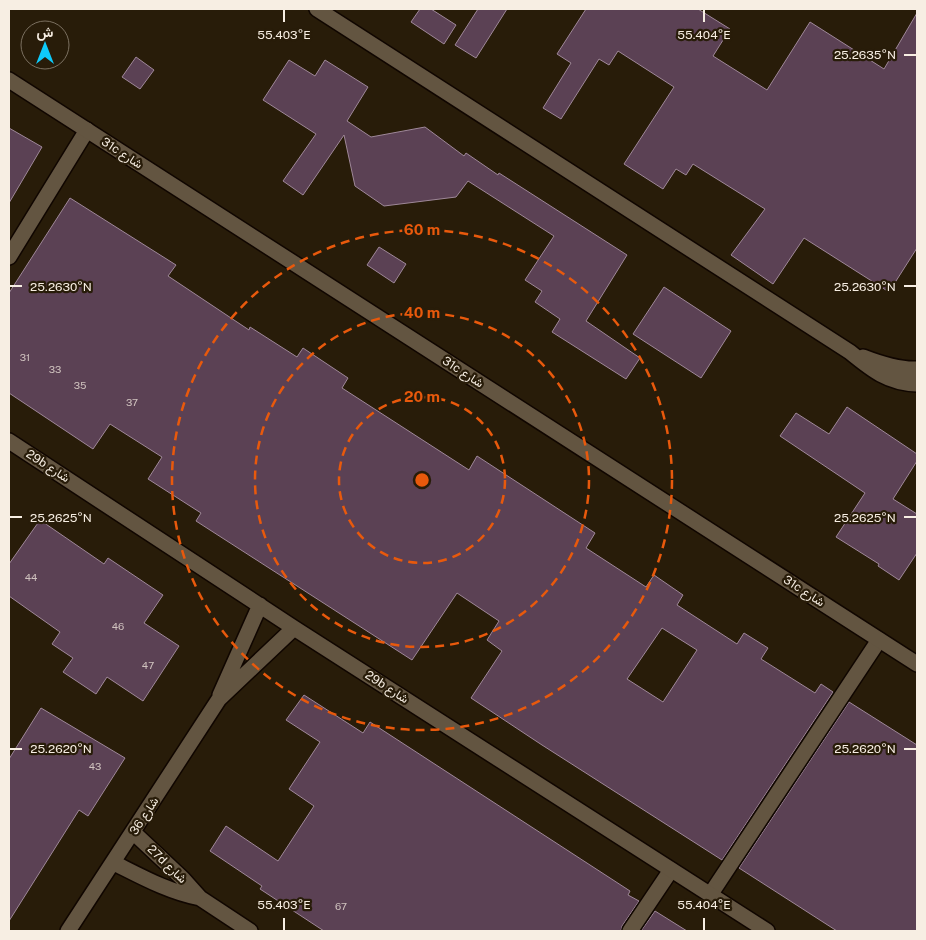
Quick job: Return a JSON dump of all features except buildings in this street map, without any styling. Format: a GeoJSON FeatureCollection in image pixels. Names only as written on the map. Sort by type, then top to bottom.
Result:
{"type":"FeatureCollection","features":[{"type":"Feature","properties":{"kind":"street"},"geometry":{"type":"LineString","coordinates":[[317,9],[850,352],[868,367],[888,379],[917,384]]}},
{"type":"Feature","properties":{"kind":"street","name":"31c شارع"},"geometry":{"type":"LineString","coordinates":[[9,80],[917,664]]}},
{"type":"Feature","properties":{"kind":"street"},"geometry":{"type":"LineString","coordinates":[[9,257],[87,130]]}},
{"type":"Feature","properties":{"kind":"street"},"geometry":{"type":"LineString","coordinates":[[850,352],[891,366],[908,370],[917,369]]}},
{"type":"Feature","properties":{"kind":"street","name":"29b شارع"},"geometry":{"type":"LineString","coordinates":[[9,441],[294,628],[767,931]]}},
{"type":"Feature","properties":{"kind":"street","name":"شارع 36"},"geometry":{"type":"LineString","coordinates":[[68,931],[219,699],[260,605]]}},
{"type":"Feature","properties":{"kind":"street","name":"شارع 36"},"geometry":{"type":"LineString","coordinates":[[219,699],[294,628]]}},
{"type":"Feature","properties":{"kind":"street"},"geometry":{"type":"LineString","coordinates":[[710,895],[879,640]]}},
{"type":"Feature","properties":{"kind":"street","name":"27d شارع"},"geometry":{"type":"LineString","coordinates":[[134,832],[184,879],[200,898],[250,931]]}},
{"type":"Feature","properties":{"kind":"street","name":"27d شارع"},"geometry":{"type":"LineString","coordinates":[[114,863],[162,887],[184,895],[200,898]]}},
{"type":"Feature","properties":{"kind":"street"},"geometry":{"type":"LineString","coordinates":[[630,931],[671,870]]}}]}
